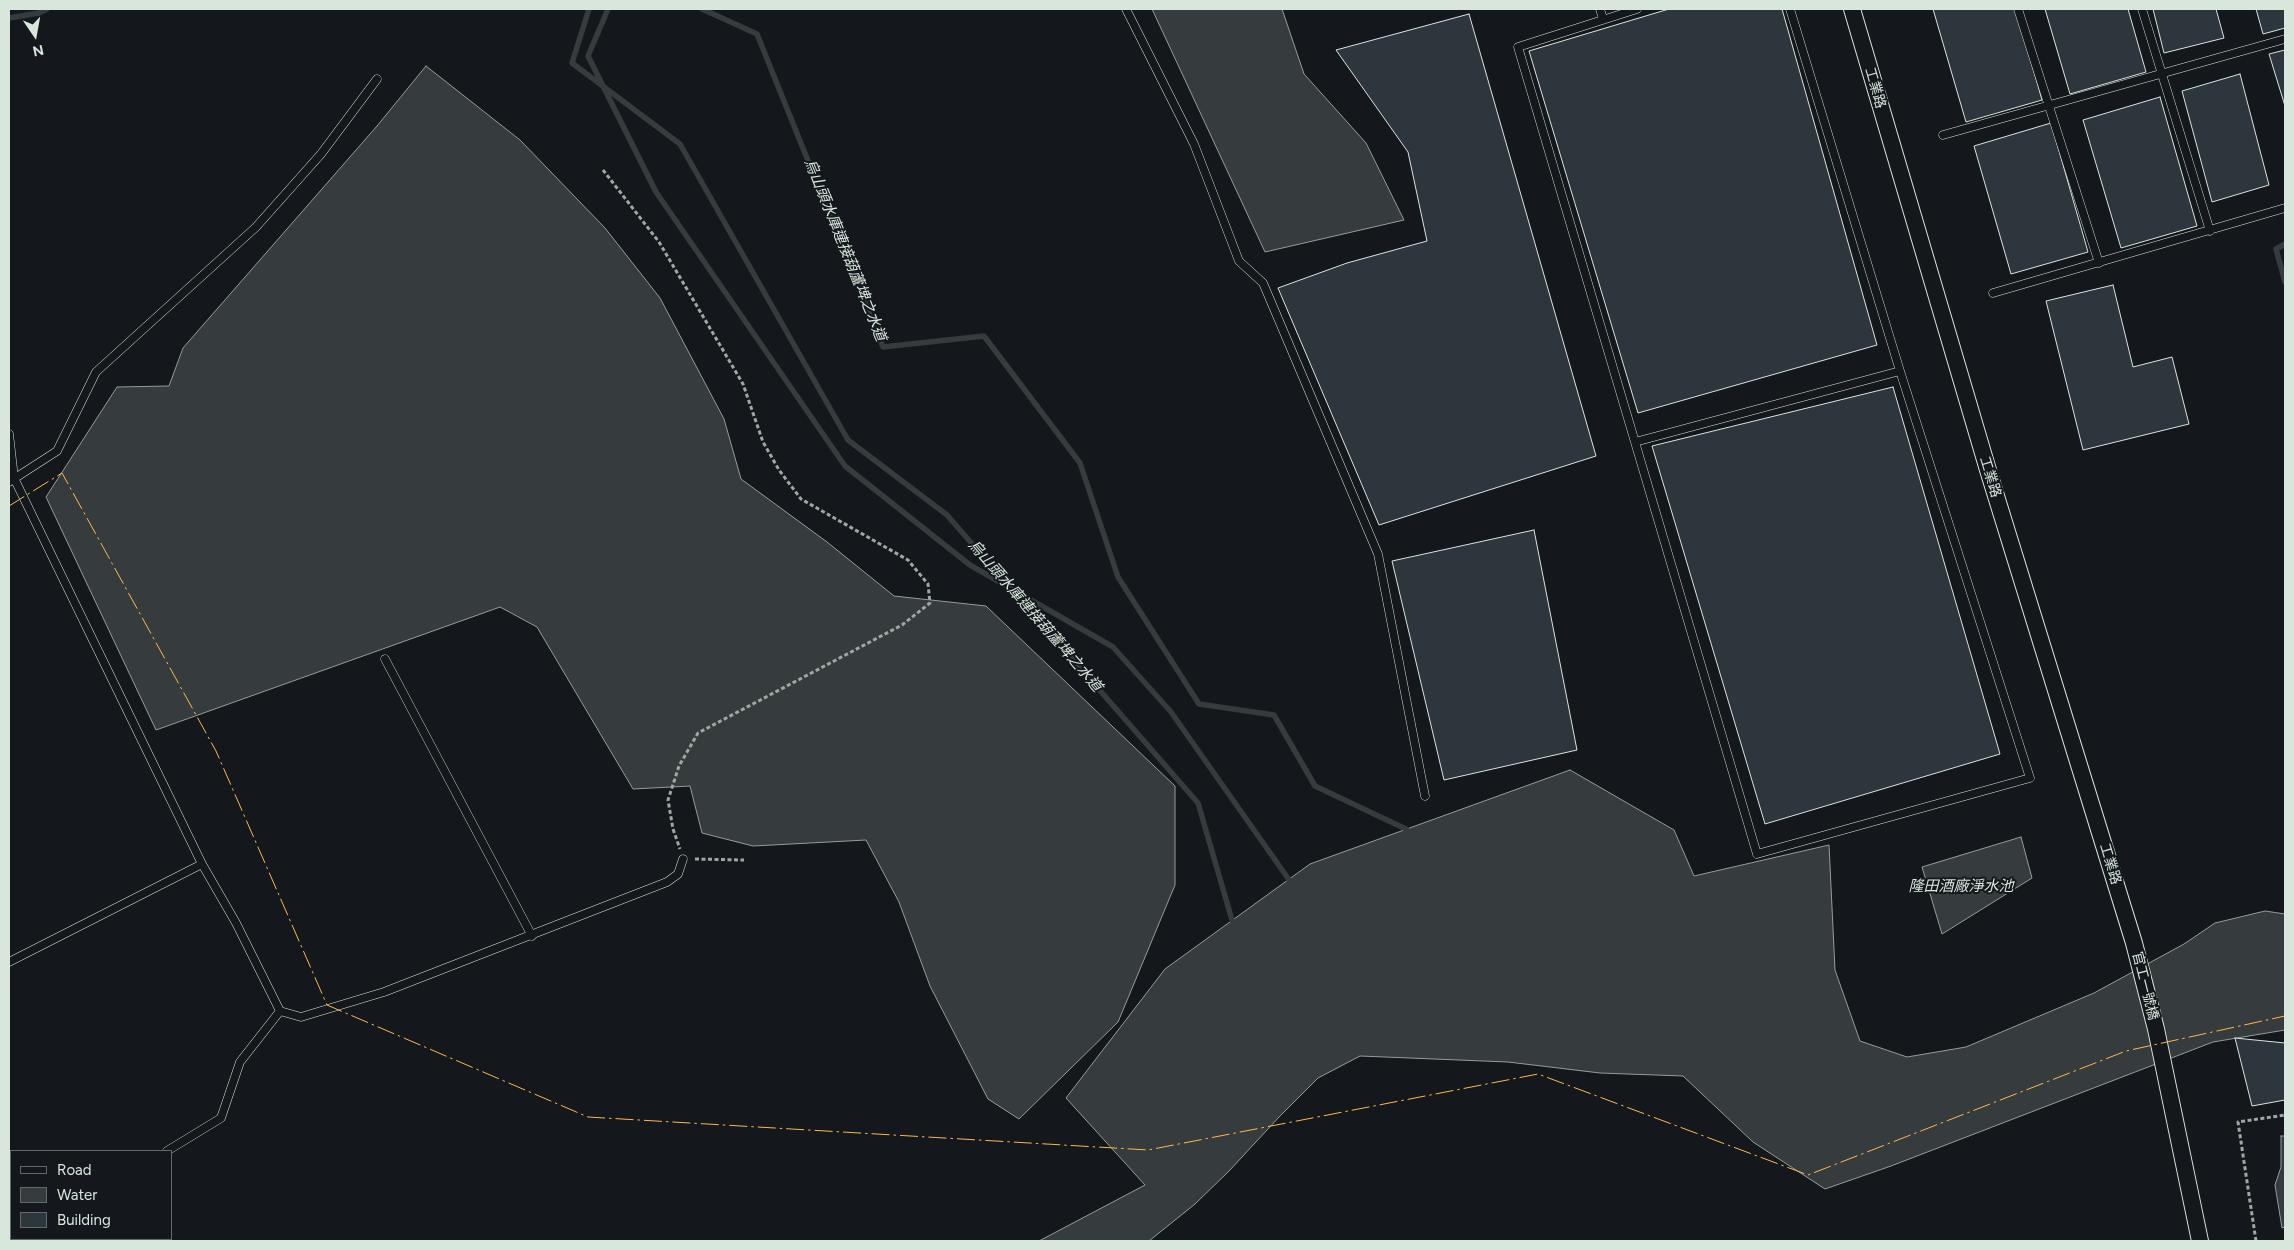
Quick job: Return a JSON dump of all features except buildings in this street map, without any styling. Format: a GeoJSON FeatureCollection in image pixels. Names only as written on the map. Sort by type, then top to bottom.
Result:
{"type":"FeatureCollection","features":[{"type":"Feature","properties":{"kind":"street","name":"工業路"},"geometry":{"type":"LineString","coordinates":[[1852,9],[1988,470],[2134,943]]}},
{"type":"Feature","properties":{"kind":"street","name":"官工一號橋"},"geometry":{"type":"LineString","coordinates":[[2134,943],[2156,1029],[2200,1241]]}},
{"type":"Feature","properties":{"kind":"lane"},"geometry":{"type":"LineString","coordinates":[[1126,9],[1194,144],[1238,260],[1263,283],[1378,554],[1425,796]]}},
{"type":"Feature","properties":{"kind":"lane"},"geometry":{"type":"LineString","coordinates":[[1600,9],[1603,19]]}},
{"type":"Feature","properties":{"kind":"lane"},"geometry":{"type":"LineString","coordinates":[[1638,9],[1518,47],[1757,854],[2030,778],[1900,371],[1790,9]]}},
{"type":"Feature","properties":{"kind":"lane"},"geometry":{"type":"LineString","coordinates":[[2018,9],[2099,263]]}},
{"type":"Feature","properties":{"kind":"lane"},"geometry":{"type":"LineString","coordinates":[[2142,9],[2210,231]]}},
{"type":"Feature","properties":{"kind":"lane"},"geometry":{"type":"LineString","coordinates":[[1943,135],[2285,39]]}},
{"type":"Feature","properties":{"kind":"lane"},"geometry":{"type":"LineString","coordinates":[[11,480],[57,451],[96,372],[256,227],[321,154],[377,79]]}},
{"type":"Feature","properties":{"kind":"lane"},"geometry":{"type":"LineString","coordinates":[[1994,293],[2285,208]]}},
{"type":"Feature","properties":{"kind":"lane"},"geometry":{"type":"LineString","coordinates":[[1635,442],[1900,371]]}},
{"type":"Feature","properties":{"kind":"lane"},"geometry":{"type":"LineString","coordinates":[[9,434],[11,480],[202,864],[236,923],[280,1011],[301,1017],[384,992],[532,936],[666,882],[678,874],[683,859]]}},
{"type":"Feature","properties":{"kind":"lane"},"geometry":{"type":"LineString","coordinates":[[385,659],[532,936]]}},
{"type":"Feature","properties":{"kind":"lane"},"geometry":{"type":"LineString","coordinates":[[9,962],[202,864]]}},
{"type":"Feature","properties":{"kind":"lane"},"geometry":{"type":"LineString","coordinates":[[169,1150],[221,1118],[240,1062],[280,1011]]}},
{"type":"Feature","properties":{"kind":"path"},"geometry":{"type":"LineString","coordinates":[[603,170],[659,242],[743,384],[763,442],[779,470],[801,499],[908,560],[928,584],[930,603],[902,625],[698,732],[679,766],[668,800],[673,829],[683,859],[744,860]]}},
{"type":"Feature","properties":{"kind":"path"},"geometry":{"type":"LineString","coordinates":[[2256,1241],[2238,1122],[2285,1115]]}},
{"type":"Feature","properties":{"kind":"water"},"geometry":{"type":"Polygon","coordinates":[[[1152,9],[1282,9],[1304,74],[1366,143],[1404,220],[1265,252],[1152,9]]]}},
{"type":"Feature","properties":{"kind":"water"},"geometry":{"type":"Polygon","coordinates":[[[426,66],[520,140],[605,228],[660,298],[724,419],[741,479],[827,542],[894,596],[986,606],[1175,786],[1175,885],[1118,1022],[1019,1119],[988,1099],[930,986],[899,902],[866,840],[753,846],[702,833],[690,786],[633,789],[537,627],[500,607],[156,730],[46,497],[117,387],[169,386],[183,348],[377,126],[426,66]]]}},
{"type":"Feature","properties":{"kind":"water"},"geometry":{"type":"Polygon","coordinates":[[[1570,770],[1674,830],[1694,876],[1829,845],[1835,970],[1860,1041],[1907,1057],[1966,1047],[2094,993],[2184,944],[2215,923],[2265,911],[2285,914],[2285,1030],[2213,1042],[1891,1166],[1825,1189],[1753,1142],[1683,1076],[1600,1073],[1508,1062],[1360,1056],[1318,1078],[1195,1204],[1149,1241],[1039,1241],[1145,1185],[1066,1098],[1165,969],[1310,864],[1570,770]]]}},
{"type":"Feature","properties":{"kind":"water","name":"隆田酒廠淨水池"},"geometry":{"type":"Polygon","coordinates":[[[2021,837],[2032,878],[1942,934],[1922,867],[2021,837]]]}},
{"type":"Feature","properties":{"kind":"water"},"geometry":{"type":"Polygon","coordinates":[[[2281,1136],[2285,1136],[2285,1227],[2282,1228],[2275,1185],[2281,1167],[2281,1136]]]}},
{"type":"Feature","properties":{"kind":"waterway","name":"烏山頭水庫連接葫蘆埤之水道"},"geometry":{"type":"LineString","coordinates":[[9,18],[39,13],[47,9]]}},
{"type":"Feature","properties":{"kind":"waterway","name":"烏山頭水庫連接葫蘆埤之水道"},"geometry":{"type":"LineString","coordinates":[[589,9],[572,63],[680,144],[848,440],[947,515],[1007,584]]}},
{"type":"Feature","properties":{"kind":"waterway"},"geometry":{"type":"LineString","coordinates":[[608,9],[588,56],[656,192],[845,466],[970,565],[1113,647],[1171,712],[1292,884]]}},
{"type":"Feature","properties":{"kind":"waterway","name":"烏山頭水庫連接葫蘆埤之水道"},"geometry":{"type":"LineString","coordinates":[[702,9],[757,34],[883,347],[984,336],[1080,463],[1118,577],[1199,704],[1274,715],[1315,786],[1406,829]]}},
{"type":"Feature","properties":{"kind":"waterway"},"geometry":{"type":"LineString","coordinates":[[2285,244],[2276,249],[2285,282]]}},
{"type":"Feature","properties":{"kind":"waterway","name":"烏山頭水庫連接葫蘆埤之水道"},"geometry":{"type":"LineString","coordinates":[[1015,593],[1198,803],[1232,920]]}},
{"type":"Feature","properties":{"kind":"power"},"geometry":{"type":"LineString","coordinates":[[9,506],[62,473],[216,751],[327,1005],[588,1117],[1148,1150],[1538,1074],[1808,1175],[2126,1051],[2285,1016]]}}]}
